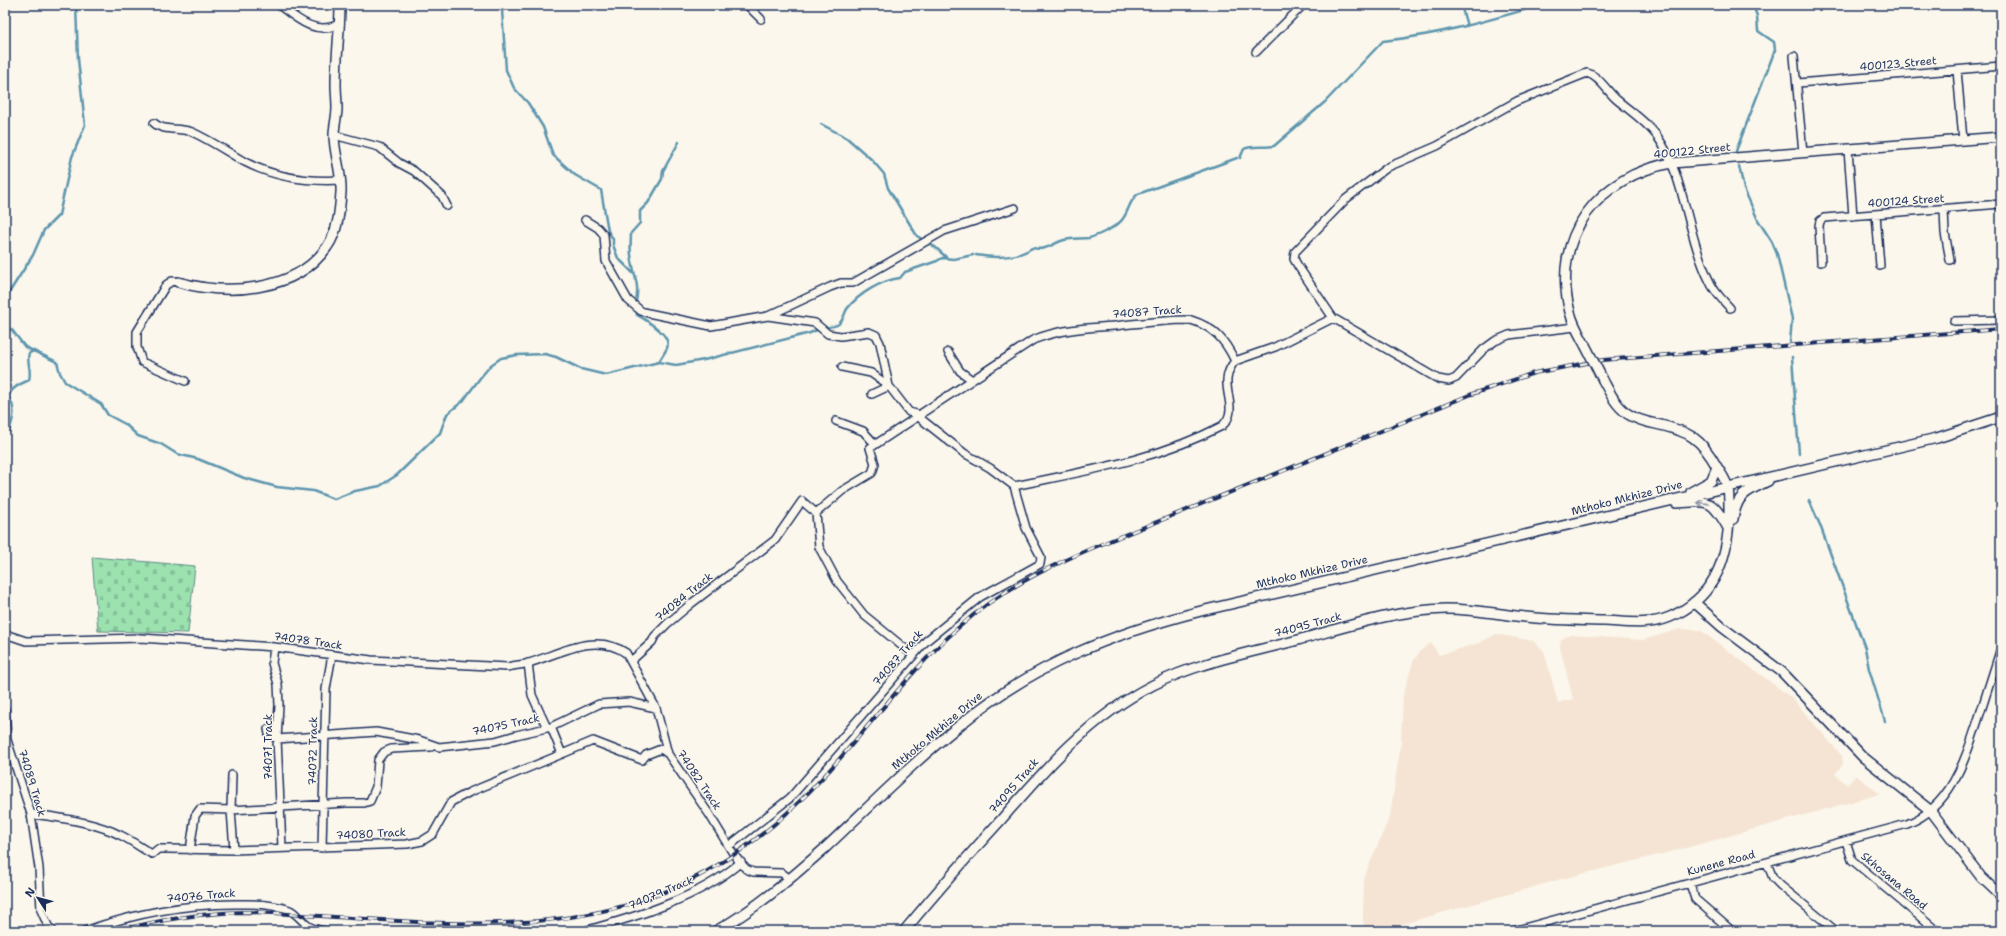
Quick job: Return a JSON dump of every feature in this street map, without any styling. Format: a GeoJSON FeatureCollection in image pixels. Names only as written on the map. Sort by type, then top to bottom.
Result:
{"type":"FeatureCollection","features":[{"type":"Feature","properties":{"kind":"street"},"geometry":{"type":"LineString","coordinates":[[279,5],[294,17],[311,26],[328,29],[340,23]]}},
{"type":"Feature","properties":{"kind":"street"},"geometry":{"type":"LineString","coordinates":[[185,381],[142,362],[137,347],[137,332],[166,285],[172,281],[194,287],[230,289],[265,285],[285,280],[301,273],[320,255],[333,236],[337,220],[341,180],[334,135],[337,108],[336,84],[340,5]]}},
{"type":"Feature","properties":{"kind":"street"},"geometry":{"type":"LineString","coordinates":[[747,5],[761,19]]}},
{"type":"Feature","properties":{"kind":"street"},"geometry":{"type":"LineString","coordinates":[[1256,52],[1303,5]]}},
{"type":"Feature","properties":{"kind":"street"},"geometry":{"type":"LineString","coordinates":[[1794,56],[1798,83],[1803,153]]}},
{"type":"Feature","properties":{"kind":"street","name":"400123 Street"},"geometry":{"type":"LineString","coordinates":[[1798,83],[2001,66]]}},
{"type":"Feature","properties":{"kind":"street"},"geometry":{"type":"LineString","coordinates":[[1957,70],[1963,140]]}},
{"type":"Feature","properties":{"kind":"street"},"geometry":{"type":"LineString","coordinates":[[1575,327],[1509,335],[1484,348],[1456,378],[1444,381],[1438,380],[1333,318],[1294,259],[1295,252],[1346,199],[1388,167],[1437,146],[1516,101],[1582,74],[1591,74],[1608,92],[1647,124],[1657,136],[1672,163],[1702,265],[1710,283],[1730,308]]}},
{"type":"Feature","properties":{"kind":"street"},"geometry":{"type":"LineString","coordinates":[[154,123],[164,128],[191,131],[243,160],[269,172],[304,180],[341,180]]}},
{"type":"Feature","properties":{"kind":"street"},"geometry":{"type":"LineString","coordinates":[[334,135],[379,146],[399,163],[414,170],[442,196],[447,206]]}},
{"type":"Feature","properties":{"kind":"street","name":"400122 Street"},"geometry":{"type":"LineString","coordinates":[[1728,486],[1706,448],[1694,436],[1682,430],[1643,421],[1625,412],[1614,400],[1575,327],[1570,311],[1566,277],[1568,258],[1578,228],[1598,200],[1617,183],[1646,169],[1672,163],[2001,137]]}},
{"type":"Feature","properties":{"kind":"street"},"geometry":{"type":"LineString","coordinates":[[1848,149],[1853,216]]}},
{"type":"Feature","properties":{"kind":"street","name":"400124 Street"},"geometry":{"type":"LineString","coordinates":[[1821,262],[1819,226],[1820,221],[1824,218],[2001,204]]}},
{"type":"Feature","properties":{"kind":"street"},"geometry":{"type":"LineString","coordinates":[[584,220],[598,228],[604,235],[606,260],[628,300],[641,311],[660,314],[691,323],[711,326],[768,316],[830,287],[841,283],[852,283],[944,232],[1015,208]]}},
{"type":"Feature","properties":{"kind":"street"},"geometry":{"type":"LineString","coordinates":[[1944,209],[1945,233],[1950,260]]}},
{"type":"Feature","properties":{"kind":"street"},"geometry":{"type":"LineString","coordinates":[[1876,214],[1880,266]]}},
{"type":"Feature","properties":{"kind":"street"},"geometry":{"type":"LineString","coordinates":[[768,316],[814,323],[828,334],[840,336],[872,333],[876,335],[880,343],[889,386]]}},
{"type":"Feature","properties":{"kind":"street"},"geometry":{"type":"LineString","coordinates":[[842,367],[871,373],[889,386],[909,412],[920,415],[921,419],[964,453],[990,468],[1014,486],[1102,468],[1157,453],[1222,426],[1229,418],[1231,412],[1226,378],[1228,369],[1235,361],[1275,347],[1333,318]]}},
{"type":"Feature","properties":{"kind":"street","name":"74087 Track"},"geometry":{"type":"LineString","coordinates":[[875,444],[1033,340],[1058,332],[1162,321],[1191,320],[1213,329],[1225,342],[1235,361]]}},
{"type":"Feature","properties":{"kind":"street"},"geometry":{"type":"LineString","coordinates":[[1954,321],[2001,320]]}},
{"type":"Feature","properties":{"kind":"street"},"geometry":{"type":"LineString","coordinates":[[948,352],[960,371],[972,380]]}},
{"type":"Feature","properties":{"kind":"street"},"geometry":{"type":"LineString","coordinates":[[872,394],[889,386]]}},
{"type":"Feature","properties":{"kind":"street","name":"Mthoko Mkhize Drive"},"geometry":{"type":"LineString","coordinates":[[716,931],[730,928],[790,879],[960,724],[991,701],[1030,676],[1095,644],[1124,632],[1194,612],[1937,438],[2001,417]]}},
{"type":"Feature","properties":{"kind":"street"},"geometry":{"type":"LineString","coordinates":[[836,421],[863,431],[875,444],[870,448],[875,464],[872,473],[842,491],[816,513],[819,547],[822,556],[840,586],[864,615],[913,655]]}},
{"type":"Feature","properties":{"kind":"street"},"geometry":{"type":"LineString","coordinates":[[1680,498],[1710,481],[1717,467]]}},
{"type":"Feature","properties":{"kind":"street"},"geometry":{"type":"LineString","coordinates":[[1728,544],[1735,510],[1741,497],[1751,489],[1782,474]]}},
{"type":"Feature","properties":{"kind":"street","name":"74087 Track"},"geometry":{"type":"LineString","coordinates":[[729,846],[790,798],[926,641],[980,597],[1040,564],[1041,557],[1026,528],[1014,486]]}},
{"type":"Feature","properties":{"kind":"street","name":"74095 Track"},"geometry":{"type":"LineString","coordinates":[[904,931],[1068,745],[1098,720],[1125,701],[1154,684],[1183,672],[1375,619],[1421,611],[1448,609],[1555,620],[1634,624],[1668,618],[1682,611],[1694,602],[1704,592],[1715,576],[1728,544],[1728,486]]}},
{"type":"Feature","properties":{"kind":"street","name":"74084 Track"},"geometry":{"type":"LineString","coordinates":[[631,661],[652,642],[655,636],[692,603],[775,540],[802,501],[816,513]]}},
{"type":"Feature","properties":{"kind":"street"},"geometry":{"type":"LineString","coordinates":[[1654,504],[1710,503],[1719,512],[1729,529]]}},
{"type":"Feature","properties":{"kind":"street"},"geometry":{"type":"LineString","coordinates":[[1694,602],[1722,627],[1782,672],[1863,757],[1931,811],[1981,877],[2001,896]]}},
{"type":"Feature","properties":{"kind":"street","name":"74078 Track"},"geometry":{"type":"LineString","coordinates":[[5,634],[26,642],[141,638],[274,647],[371,660],[508,667],[528,663],[583,644],[605,645]]}},
{"type":"Feature","properties":{"kind":"street","name":"74082 Track"},"geometry":{"type":"LineString","coordinates":[[605,645],[620,648],[626,653],[631,661],[656,708],[668,754],[740,862],[746,869],[753,872],[782,873],[790,879]]}},
{"type":"Feature","properties":{"kind":"street","name":"74071 Track"},"geometry":{"type":"LineString","coordinates":[[274,647],[272,663],[278,684],[279,705],[277,739],[282,847]]}},
{"type":"Feature","properties":{"kind":"street","name":"Kunene Road"},"geometry":{"type":"LineString","coordinates":[[1513,931],[1768,863],[1906,824],[1931,811],[1954,781],[1962,766],[2001,648]]}},
{"type":"Feature","properties":{"kind":"street","name":"74072 Track"},"geometry":{"type":"LineString","coordinates":[[322,848],[324,737],[328,672],[332,655]]}},
{"type":"Feature","properties":{"kind":"street"},"geometry":{"type":"LineString","coordinates":[[528,663],[532,695],[562,754]]}},
{"type":"Feature","properties":{"kind":"street","name":"74075 Track"},"geometry":{"type":"LineString","coordinates":[[277,739],[324,737],[376,732],[419,740],[439,747],[495,741],[549,728],[599,704],[629,702],[656,708]]}},
{"type":"Feature","properties":{"kind":"street","name":"74089 Track"},"geometry":{"type":"LineString","coordinates":[[5,710],[7,740],[31,814],[39,868],[41,910],[48,926],[53,931]]}},
{"type":"Feature","properties":{"kind":"street"},"geometry":{"type":"LineString","coordinates":[[268,729],[269,734],[277,739]]}},
{"type":"Feature","properties":{"kind":"street","name":"74080 Track"},"geometry":{"type":"LineString","coordinates":[[31,814],[52,816],[101,828],[119,834],[152,854],[158,849],[234,850],[282,847],[322,848],[407,844],[422,841],[432,834],[451,802],[470,792],[593,741],[642,760],[646,755],[661,749],[668,754]]}},
{"type":"Feature","properties":{"kind":"street"},"geometry":{"type":"LineString","coordinates":[[190,850],[196,812],[200,809],[231,810],[346,803],[364,804],[370,802],[376,787],[378,760],[384,752],[391,749],[424,746],[439,747]]}},
{"type":"Feature","properties":{"kind":"street"},"geometry":{"type":"LineString","coordinates":[[232,774],[231,810],[234,850]]}},
{"type":"Feature","properties":{"kind":"street","name":"Skhosana Road"},"geometry":{"type":"LineString","coordinates":[[1846,841],[1852,860],[1937,931]]}},
{"type":"Feature","properties":{"kind":"street","name":"74079 Track"},"geometry":{"type":"LineString","coordinates":[[584,931],[629,919],[683,896],[717,880],[740,862]]}},
{"type":"Feature","properties":{"kind":"street"},"geometry":{"type":"LineString","coordinates":[[1768,863],[1773,878],[1836,931]]}},
{"type":"Feature","properties":{"kind":"street"},"geometry":{"type":"LineString","coordinates":[[1690,884],[1695,899],[1732,931]]}},
{"type":"Feature","properties":{"kind":"street","name":"74076 Track"},"geometry":{"type":"LineString","coordinates":[[85,931],[133,915],[195,905],[219,904],[271,905],[291,910],[306,926],[313,929],[326,931]]}},
{"type":"Feature","properties":{"kind":"shaded area"},"geometry":{"type":"Polygon","coordinates":[[[1680,629],[1700,630],[1792,698],[1842,756],[1843,764],[1835,774],[1847,785],[1856,775],[1880,794],[1682,849],[1562,879],[1377,931],[1365,931],[1363,919],[1364,877],[1390,816],[1401,742],[1403,695],[1413,662],[1420,651],[1431,643],[1439,655],[1479,643],[1496,634],[1533,641],[1544,651],[1558,703],[1573,699],[1560,647],[1561,640],[1565,637],[1571,635],[1643,640],[1680,629]]]}},
{"type":"Feature","properties":{"kind":"green space"},"geometry":{"type":"Polygon","coordinates":[[[92,557],[195,566],[188,633],[98,631],[92,557]]]}},
{"type":"Feature","properties":{"kind":"waterway"},"geometry":{"type":"LineString","coordinates":[[5,299],[33,255],[44,230],[59,215],[72,157],[85,125],[78,59],[76,5]]}},
{"type":"Feature","properties":{"kind":"waterway"},"geometry":{"type":"LineString","coordinates":[[504,5],[502,10],[506,70],[514,88],[528,103],[543,127],[553,155],[575,175],[601,190],[608,231],[613,239],[613,245],[618,258],[636,276]]}},
{"type":"Feature","properties":{"kind":"waterway"},"geometry":{"type":"LineString","coordinates":[[1461,5],[1467,26]]}},
{"type":"Feature","properties":{"kind":"waterway"},"geometry":{"type":"LineString","coordinates":[[1240,158],[1244,149],[1274,146],[1325,102],[1383,41],[1443,31],[1482,22],[1541,5]]}},
{"type":"Feature","properties":{"kind":"waterway"},"geometry":{"type":"LineString","coordinates":[[1736,151],[1775,50],[1774,42],[1758,31],[1757,16],[1753,5]]}},
{"type":"Feature","properties":{"kind":"waterway"},"geometry":{"type":"LineString","coordinates":[[821,124],[847,138],[872,160],[884,174],[888,188],[917,236],[935,247],[947,258]]}},
{"type":"Feature","properties":{"kind":"waterway"},"geometry":{"type":"LineString","coordinates":[[635,305],[637,298],[637,286],[631,255],[631,233],[640,223],[640,211],[648,203],[662,179],[663,171],[679,142]]}},
{"type":"Feature","properties":{"kind":"waterway"},"geometry":{"type":"LineString","coordinates":[[976,255],[990,257],[1012,256],[1026,252],[1032,248],[1041,249],[1048,247],[1064,240],[1089,238],[1101,234],[1123,219],[1132,200],[1138,194],[1237,158]]}},
{"type":"Feature","properties":{"kind":"waterway"},"geometry":{"type":"LineString","coordinates":[[1739,166],[1744,189],[1758,220],[1772,242],[1777,254],[1792,319],[1790,342]]}},
{"type":"Feature","properties":{"kind":"waterway"},"geometry":{"type":"LineString","coordinates":[[822,328],[839,324],[852,303],[864,293],[878,285],[900,278],[905,272],[942,258],[954,259],[973,255]]}},
{"type":"Feature","properties":{"kind":"waterway"},"geometry":{"type":"LineString","coordinates":[[636,310],[637,315],[657,328],[666,338],[668,343],[667,348],[659,362]]}},
{"type":"Feature","properties":{"kind":"waterway"},"geometry":{"type":"LineString","coordinates":[[5,326],[12,330],[25,347],[57,362],[60,373],[65,382],[101,404],[108,415],[125,424],[138,436],[161,444],[177,454],[198,459],[244,478],[277,487],[313,491],[334,499],[355,491],[380,486],[397,475],[440,433],[447,414],[463,401],[491,365],[501,358],[517,355],[545,354],[556,357],[581,369],[606,375],[659,362],[676,365],[704,360],[810,333],[819,329]]}},
{"type":"Feature","properties":{"kind":"waterway"},"geometry":{"type":"LineString","coordinates":[[5,432],[9,431],[13,414],[13,405],[8,397],[9,394],[19,385],[29,380],[30,372],[28,357],[29,353],[34,351]]}},
{"type":"Feature","properties":{"kind":"waterway"},"geometry":{"type":"LineString","coordinates":[[1792,357],[1799,454]]}},
{"type":"Feature","properties":{"kind":"waterway"},"geometry":{"type":"LineString","coordinates":[[1809,500],[1820,525],[1865,648],[1869,669],[1885,721]]}},
{"type":"Feature","properties":{"kind":"railway"},"geometry":{"type":"LineString","coordinates":[[116,931],[180,918],[245,912],[450,923],[535,921],[577,916],[619,907],[660,894],[684,883],[729,858],[770,828],[790,811],[846,752],[923,662],[966,621],[989,603],[1012,588],[1061,562],[1112,540],[1472,394],[1534,373],[1603,360],[2001,329]]}}]}
